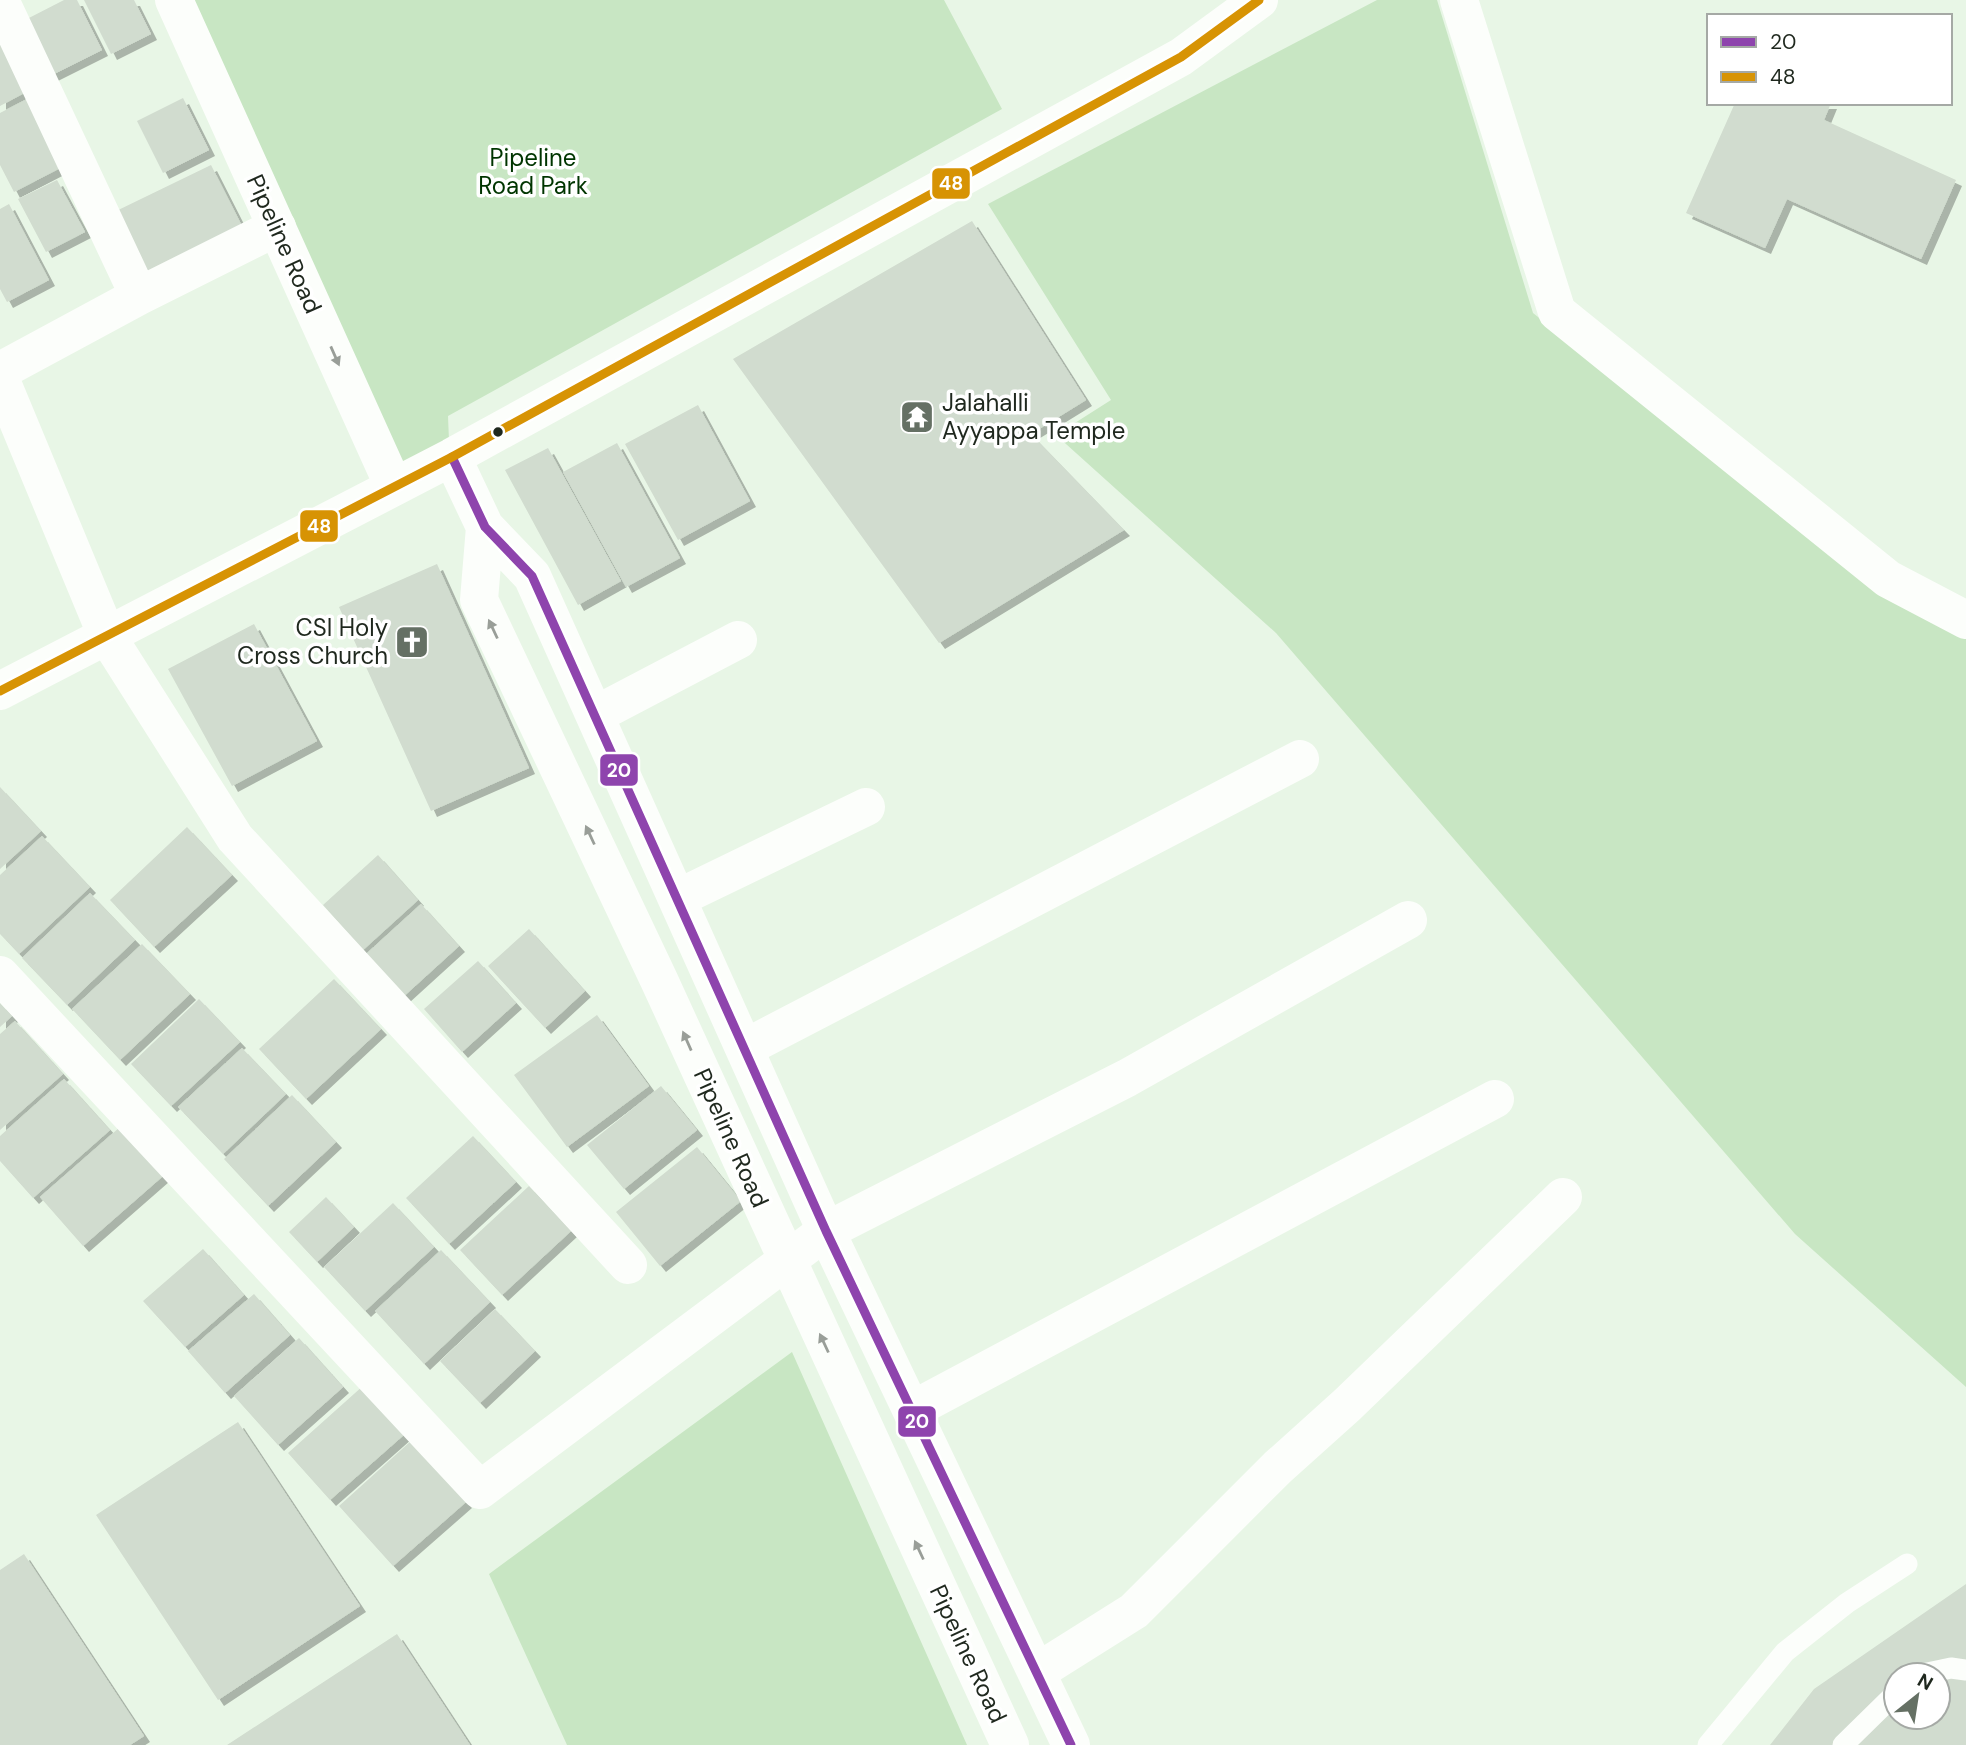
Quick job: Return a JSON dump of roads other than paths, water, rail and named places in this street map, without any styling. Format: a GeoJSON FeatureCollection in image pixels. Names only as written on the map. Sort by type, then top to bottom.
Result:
{"type":"FeatureCollection","features":[{"type":"Feature","properties":{"kind":"street"},"geometry":{"type":"LineString","coordinates":[[0,0],[139,296]]}},
{"type":"Feature","properties":{"kind":"street","name":"Pipeline Road"},"geometry":{"type":"LineString","coordinates":[[174,0],[394,487]]}},
{"type":"Feature","properties":{"kind":"street"},"geometry":{"type":"LineString","coordinates":[[0,691],[452,457],[1181,57],[1259,0]]}},
{"type":"Feature","properties":{"kind":"street"},"geometry":{"type":"LineString","coordinates":[[1460,0],[1557,312],[1888,579],[1966,620]]}},
{"type":"Feature","properties":{"kind":"street"},"geometry":{"type":"LineString","coordinates":[[0,371],[139,296],[277,227]]}},
{"type":"Feature","properties":{"kind":"street"},"geometry":{"type":"LineString","coordinates":[[0,378],[107,636],[235,838],[628,1265]]}},
{"type":"Feature","properties":{"kind":"street","name":"Pipeline Road"},"geometry":{"type":"LineString","coordinates":[[452,457],[485,527],[532,576],[826,1231],[1072,1745]]}},
{"type":"Feature","properties":{"kind":"street","name":"Pipeline Road"},"geometry":{"type":"LineString","coordinates":[[485,527],[479,600],[659,980],[1010,1745]]}},
{"type":"Feature","properties":{"kind":"street"},"geometry":{"type":"LineString","coordinates":[[595,715],[738,640]]}},
{"type":"Feature","properties":{"kind":"street"},"geometry":{"type":"LineString","coordinates":[[745,1048],[1300,759]]}},
{"type":"Feature","properties":{"kind":"street"},"geometry":{"type":"LineString","coordinates":[[678,898],[866,807]]}},
{"type":"Feature","properties":{"kind":"street"},"geometry":{"type":"LineString","coordinates":[[0,975],[480,1490],[826,1231],[1127,1078],[1408,920]]}},
{"type":"Feature","properties":{"kind":"street"},"geometry":{"type":"LineString","coordinates":[[912,1410],[1495,1099]]}},
{"type":"Feature","properties":{"kind":"street"},"geometry":{"type":"LineString","coordinates":[[1037,1672],[1134,1611],[1278,1467],[1347,1405],[1563,1197]]}},
{"type":"Feature","properties":{"kind":"lane"},"geometry":{"type":"LineString","coordinates":[[1708,1745],[1785,1652],[1847,1603],[1907,1564]]}},
{"type":"Feature","properties":{"kind":"lane"},"geometry":{"type":"LineString","coordinates":[[1843,1745],[1882,1707]]}},
{"type":"Feature","properties":{"kind":"place","name":"Jalahalli Ayyappa Temple"},"geometry":{"type":"Point","coordinates":[917,417]}},
{"type":"Feature","properties":{"kind":"place","name":"CSI Holy Cross Church"},"geometry":{"type":"Point","coordinates":[412,642]}},
{"type":"Feature","properties":{"kind":"park label","name":"Pipeline Road Park"},"geometry":{"type":"Point","coordinates":[533,172]}}]}
